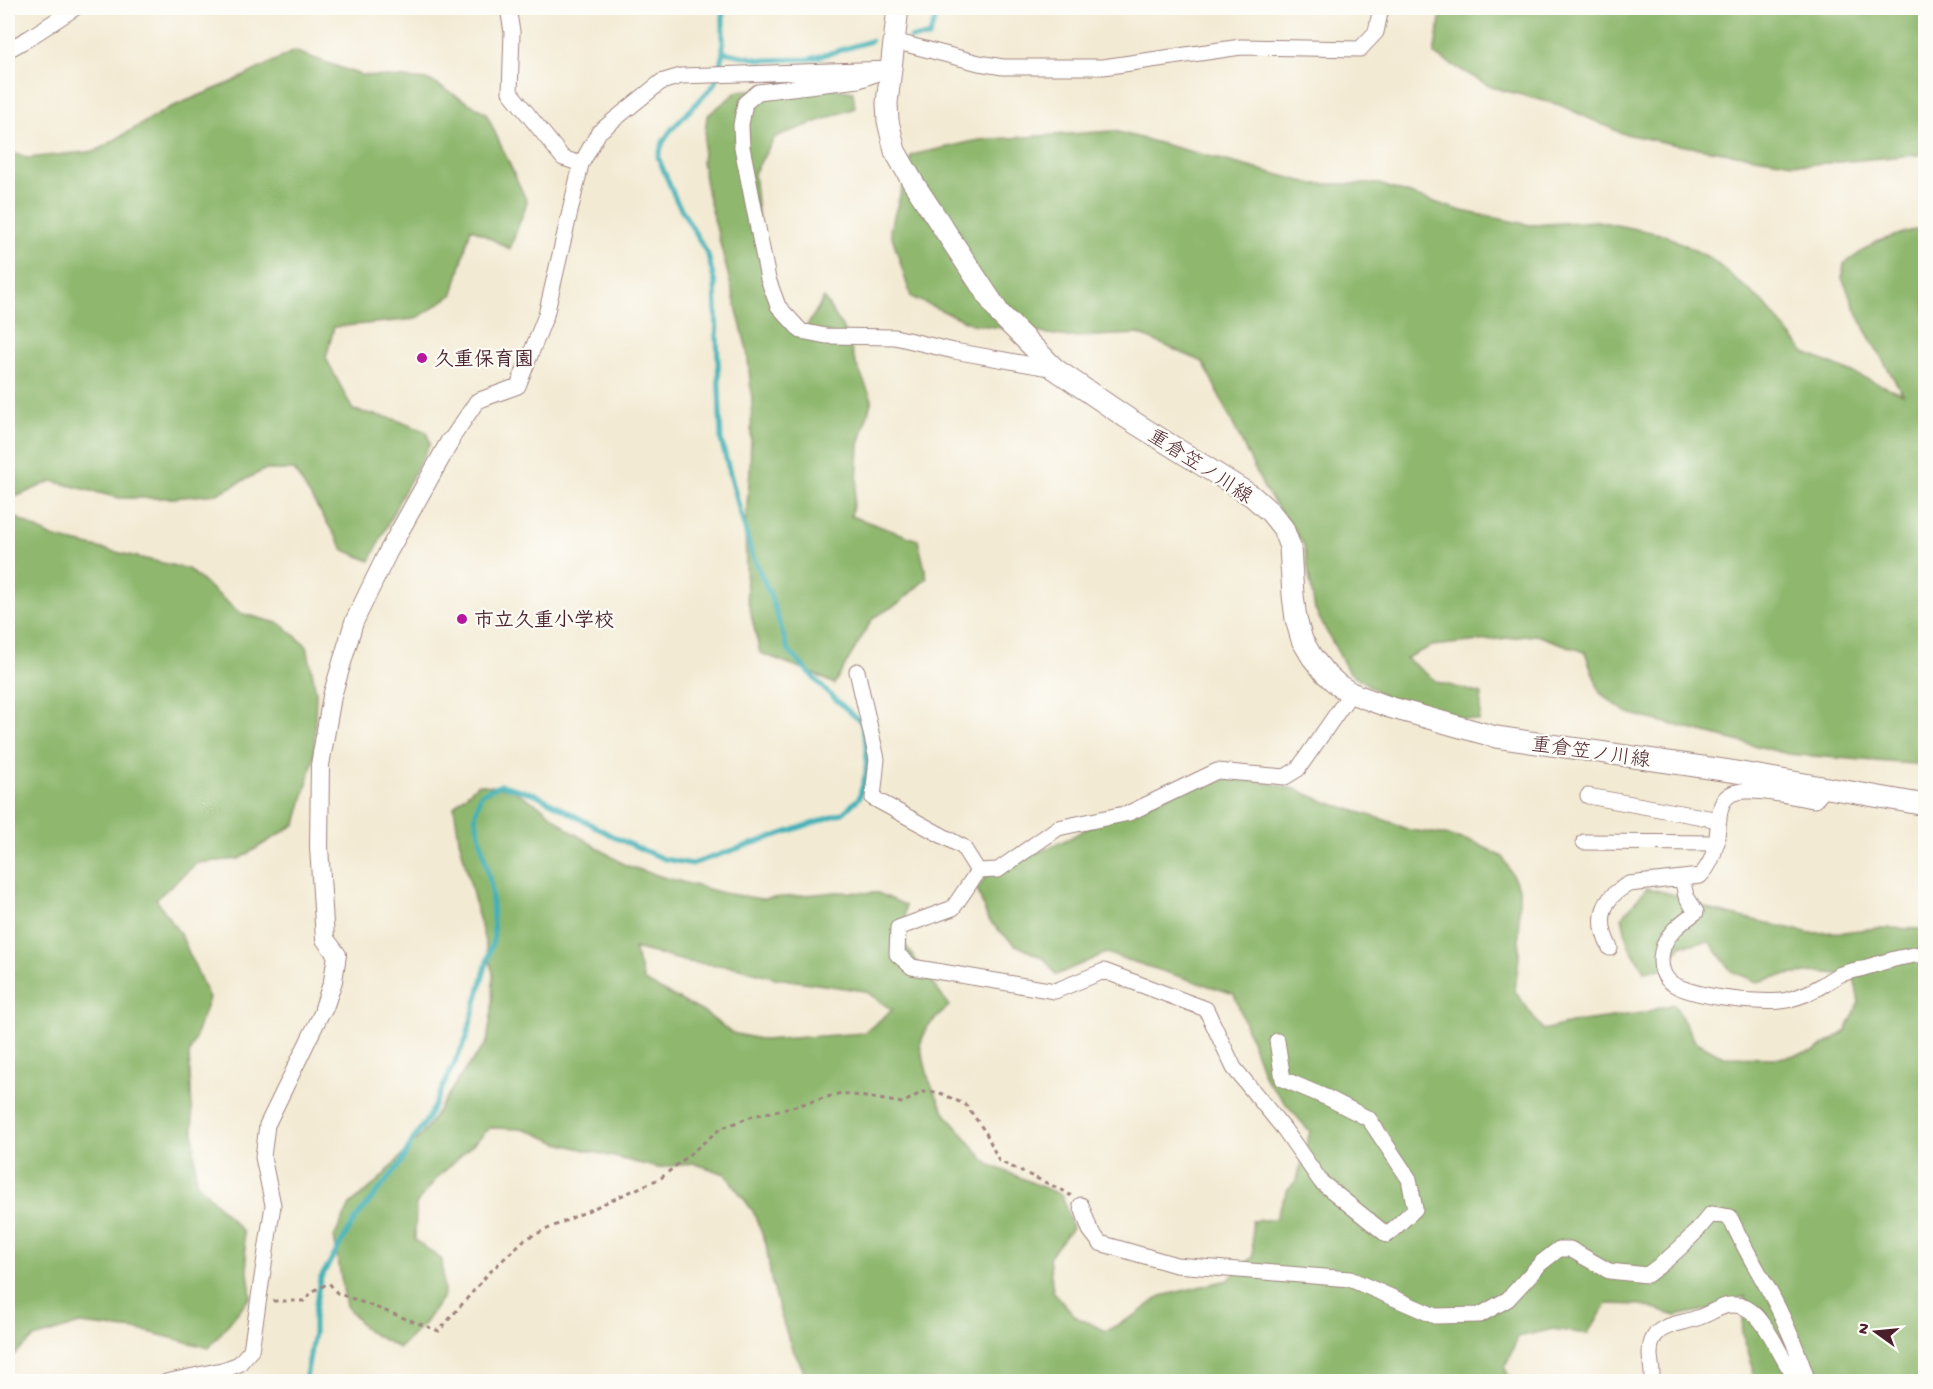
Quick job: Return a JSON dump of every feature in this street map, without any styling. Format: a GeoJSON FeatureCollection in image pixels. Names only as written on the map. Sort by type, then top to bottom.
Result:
{"type":"FeatureCollection","features":[{"type":"Feature","properties":{"kind":"main road","name":"重倉笠ノ川線"},"geometry":{"type":"LineString","coordinates":[[898,8],[887,103],[895,151],[914,184],[1000,314],[1055,369],[1127,418],[1252,496],[1271,513],[1283,528],[1290,547],[1296,619],[1302,640],[1312,657],[1338,685],[1351,693],[1389,707],[1496,737],[1827,787],[1926,805]]}},
{"type":"Feature","properties":{"kind":"street"},"geometry":{"type":"LineString","coordinates":[[8,50],[75,8]]}},
{"type":"Feature","properties":{"kind":"street"},"geometry":{"type":"LineString","coordinates":[[508,8],[512,32],[510,92],[563,158],[581,164]]}},
{"type":"Feature","properties":{"kind":"street"},"geometry":{"type":"LineString","coordinates":[[894,41],[1003,67],[1103,67],[1241,47],[1360,49],[1376,32],[1381,8]]}},
{"type":"Feature","properties":{"kind":"street"},"geometry":{"type":"LineString","coordinates":[[166,1382],[226,1369],[239,1364],[251,1350],[273,1205],[263,1157],[267,1125],[324,1008],[333,981],[337,955],[325,939],[319,847],[321,765],[332,696],[354,622],[388,552],[450,441],[477,401],[518,386],[546,315],[581,164],[599,132],[661,82],[681,76],[709,74],[890,69]]}},
{"type":"Feature","properties":{"kind":"street"},"geometry":{"type":"LineString","coordinates":[[890,69],[859,81],[758,92],[745,103],[741,125],[742,147],[768,279],[778,306],[801,331],[826,336],[895,337],[954,351],[1055,369]]}},
{"type":"Feature","properties":{"kind":"street"},"geometry":{"type":"LineString","coordinates":[[857,671],[878,759],[873,798],[963,847],[978,871]]}},
{"type":"Feature","properties":{"kind":"street"},"geometry":{"type":"LineString","coordinates":[[978,871],[998,870],[1058,828],[1129,813],[1217,771],[1285,777],[1298,769],[1351,693]]}},
{"type":"Feature","properties":{"kind":"street"},"geometry":{"type":"LineString","coordinates":[[1611,948],[1603,933],[1603,911],[1610,898],[1619,889],[1629,884],[1700,876],[1708,867],[1717,843],[1720,807],[1724,799],[1732,792],[1748,790],[1815,800],[1827,787]]}},
{"type":"Feature","properties":{"kind":"street"},"geometry":{"type":"LineString","coordinates":[[1588,796],[1719,819]]}},
{"type":"Feature","properties":{"kind":"street"},"geometry":{"type":"LineString","coordinates":[[1584,842],[1717,843]]}},
{"type":"Feature","properties":{"kind":"street"},"geometry":{"type":"LineString","coordinates":[[978,871],[953,908],[898,928],[897,954],[912,966],[1055,991],[1104,971],[1206,1009],[1234,1068],[1284,1129],[1321,1182],[1387,1235],[1415,1209],[1409,1179],[1369,1119],[1283,1079],[1277,1041]]}},
{"type":"Feature","properties":{"kind":"street"},"geometry":{"type":"LineString","coordinates":[[1682,878],[1686,896],[1696,912],[1684,920],[1664,941],[1660,962],[1667,978],[1674,985],[1701,994],[1731,1000],[1784,1001],[1819,988],[1839,975],[1893,959],[1926,954]]}},
{"type":"Feature","properties":{"kind":"street"},"geometry":{"type":"LineString","coordinates":[[1081,1205],[1090,1230],[1100,1243],[1176,1265],[1350,1279],[1436,1316],[1480,1315],[1508,1299],[1541,1263],[1559,1249],[1570,1249],[1609,1271],[1647,1275],[1670,1259],[1688,1242],[1711,1214],[1730,1217],[1795,1345],[1808,1382]]}},
{"type":"Feature","properties":{"kind":"street"},"geometry":{"type":"LineString","coordinates":[[1651,1382],[1653,1376],[1650,1348],[1655,1336],[1664,1327],[1695,1319],[1727,1306],[1739,1306],[1754,1312],[1772,1336],[1793,1375],[1801,1382]]}},
{"type":"Feature","properties":{"kind":"path"},"geometry":{"type":"LineString","coordinates":[[259,1301],[304,1301],[313,1291],[329,1283],[337,1293],[440,1331],[489,1273],[525,1239],[661,1178],[720,1129],[753,1116],[841,1093],[903,1103],[922,1092],[938,1092],[966,1105],[986,1133],[999,1161],[1064,1191],[1081,1205]]}},
{"type":"Feature","properties":{"kind":"green space"},"geometry":{"type":"Polygon","coordinates":[[[1442,8],[1925,8],[1925,154],[1806,165],[1672,144],[1621,133],[1560,105],[1491,87],[1434,54],[1442,8]]]}},
{"type":"Feature","properties":{"kind":"green space"},"geometry":{"type":"Polygon","coordinates":[[[294,51],[361,75],[429,80],[486,113],[527,202],[510,249],[471,228],[453,294],[416,319],[334,327],[326,358],[353,410],[394,419],[427,432],[430,444],[370,561],[344,550],[294,470],[264,470],[217,494],[173,498],[119,498],[52,481],[8,500],[8,151],[27,158],[96,151],[169,108],[232,82],[294,51]]]}},
{"type":"Feature","properties":{"kind":"green space"},"geometry":{"type":"Polygon","coordinates":[[[781,87],[823,87],[853,92],[855,108],[775,137],[754,173],[764,276],[802,334],[824,298],[845,331],[856,364],[872,399],[859,445],[857,483],[851,516],[918,540],[927,578],[899,603],[873,618],[834,684],[806,670],[760,653],[747,597],[745,527],[750,471],[752,400],[747,350],[707,191],[702,161],[707,116],[738,91],[781,87]]]}},
{"type":"Feature","properties":{"kind":"green space"},"geometry":{"type":"Polygon","coordinates":[[[1114,131],[1313,184],[1379,184],[1462,211],[1530,225],[1597,221],[1665,235],[1710,258],[1763,302],[1805,353],[1903,394],[1865,330],[1842,278],[1844,264],[1876,242],[1925,226],[1925,765],[1788,754],[1627,713],[1600,693],[1585,652],[1536,635],[1432,646],[1406,658],[1437,682],[1482,694],[1479,721],[1404,710],[1348,671],[1315,610],[1304,545],[1264,488],[1203,362],[1139,334],[1070,337],[972,324],[911,297],[890,230],[912,155],[979,140],[1114,131]]]}},
{"type":"Feature","properties":{"kind":"green space"},"geometry":{"type":"Polygon","coordinates":[[[8,509],[11,515],[52,537],[188,569],[240,613],[281,624],[307,646],[316,692],[314,758],[296,824],[239,859],[197,863],[156,899],[182,937],[209,998],[189,1055],[196,1182],[243,1232],[251,1296],[209,1348],[145,1331],[80,1324],[34,1338],[8,1360],[8,509]]]}},
{"type":"Feature","properties":{"kind":"green space"},"geometry":{"type":"Polygon","coordinates":[[[1226,779],[1260,781],[1295,789],[1409,830],[1441,834],[1474,842],[1503,857],[1519,888],[1519,957],[1515,991],[1543,1030],[1575,1022],[1642,1013],[1674,1004],[1695,1041],[1724,1057],[1779,1058],[1815,1051],[1846,1031],[1859,1002],[1854,976],[1819,972],[1784,975],[1757,982],[1731,971],[1710,942],[1682,945],[1662,969],[1644,971],[1628,944],[1622,917],[1647,888],[1680,896],[1711,910],[1810,933],[1876,928],[1925,929],[1925,1381],[1754,1381],[1753,1366],[1742,1334],[1745,1296],[1710,1309],[1676,1316],[1642,1305],[1607,1304],[1587,1334],[1553,1329],[1518,1337],[1505,1368],[1511,1381],[818,1381],[806,1375],[790,1344],[771,1279],[766,1244],[753,1211],[725,1174],[693,1163],[658,1168],[558,1143],[526,1129],[490,1128],[438,1177],[416,1204],[415,1240],[442,1260],[444,1295],[424,1324],[399,1348],[367,1331],[346,1306],[334,1237],[350,1205],[377,1182],[423,1133],[460,1077],[487,1042],[492,1009],[493,974],[459,839],[454,806],[478,784],[511,789],[542,807],[569,830],[625,865],[663,877],[723,893],[762,899],[837,892],[878,893],[905,905],[905,945],[949,1006],[927,1027],[920,1045],[929,1080],[945,1113],[988,1164],[1062,1195],[1072,1228],[1049,1257],[1053,1291],[1076,1317],[1106,1331],[1134,1316],[1161,1296],[1228,1280],[1253,1256],[1252,1221],[1275,1219],[1288,1189],[1297,1180],[1310,1132],[1266,1080],[1234,994],[1106,953],[1056,975],[1045,959],[1014,944],[988,920],[977,889],[997,861],[1039,852],[1098,822],[1193,786],[1226,779]],[[634,948],[644,981],[705,1013],[732,1033],[764,1040],[864,1033],[892,1010],[865,991],[776,978],[736,967],[688,962],[634,948]]]}},
{"type":"Feature","properties":{"kind":"waterway"},"geometry":{"type":"LineString","coordinates":[[305,1382],[314,1333],[314,1315],[320,1279],[356,1218],[401,1163],[412,1141],[428,1118],[466,1039],[494,936],[491,886],[475,816],[481,794],[501,785],[535,794],[616,838],[664,859],[692,864],[843,813],[859,798],[866,773],[867,746],[861,722],[825,690],[788,650],[771,597],[751,552],[721,440],[715,284],[708,255],[676,200],[658,157],[663,142],[671,130],[715,84],[723,52],[723,8]]}},
{"type":"Feature","properties":{"kind":"waterway"},"geometry":{"type":"LineString","coordinates":[[910,38],[929,37],[939,8]]}},
{"type":"Feature","properties":{"kind":"waterway"},"geometry":{"type":"LineString","coordinates":[[723,52],[763,60],[810,59],[871,41]]}},
{"type":"Feature","properties":{"kind":"place","name":"久重保育園"},"geometry":{"type":"Point","coordinates":[422,358]}},
{"type":"Feature","properties":{"kind":"place","name":"市立久重小学校"},"geometry":{"type":"Point","coordinates":[462,619]}}]}
